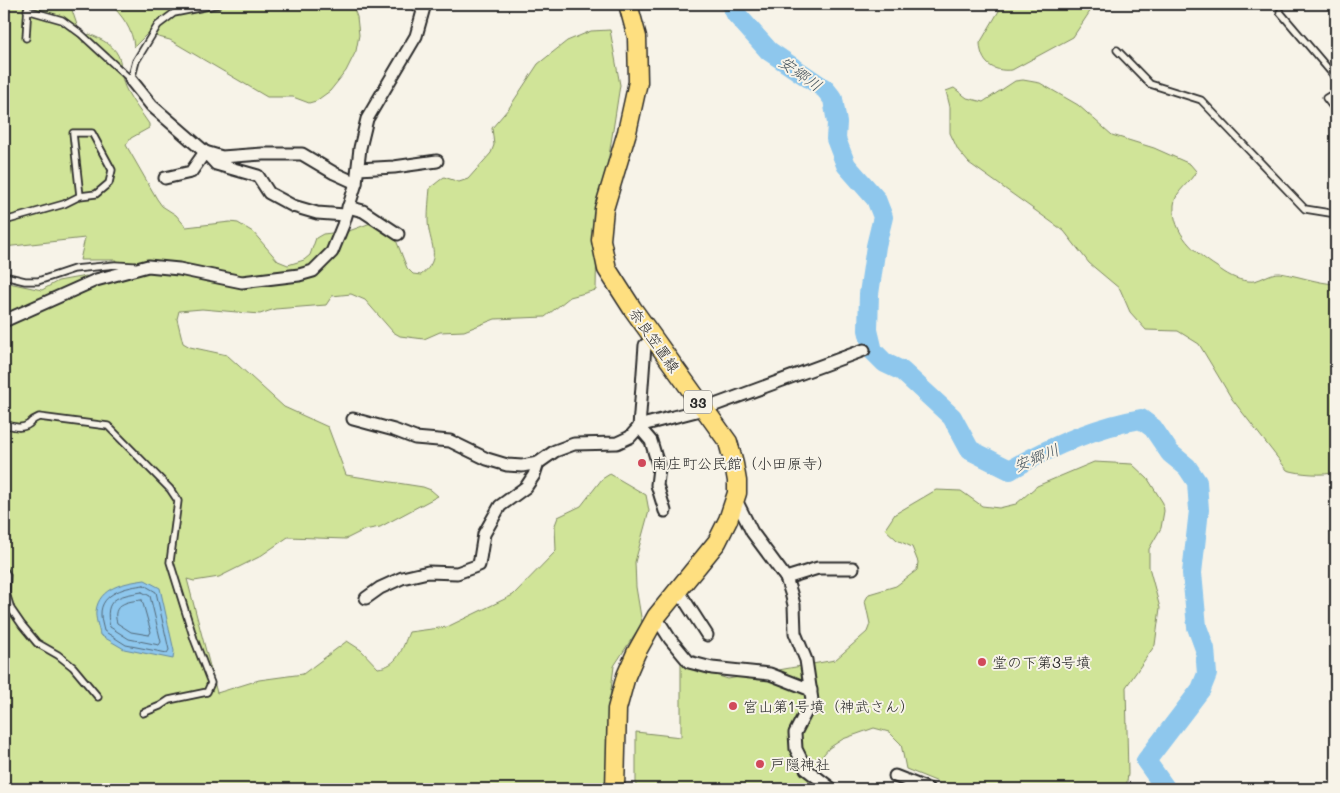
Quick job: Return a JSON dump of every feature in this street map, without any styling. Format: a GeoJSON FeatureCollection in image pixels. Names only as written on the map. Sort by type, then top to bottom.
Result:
{"type":"FeatureCollection","features":[{"type":"Feature","properties":{"kind":"main road","name":"奈良笠置線"},"geometry":{"type":"LineString","coordinates":[[615,789],[617,709],[626,676],[636,653],[656,617],[718,542],[735,498],[737,481],[728,442],[654,339],[607,269],[601,240],[604,209],[627,132],[638,82],[637,38],[628,4]]}},
{"type":"Feature","properties":{"kind":"street"},"geometry":{"type":"LineString","coordinates":[[4,321],[96,280],[148,266],[178,269],[242,282],[298,275],[313,271],[332,252],[356,183],[360,148],[367,119],[416,36],[423,8]]}},
{"type":"Feature","properties":{"kind":"street"},"geometry":{"type":"LineString","coordinates":[[131,80],[152,106],[205,152],[216,164],[258,176],[269,194],[294,206],[317,213],[363,211],[398,234]]}},
{"type":"Feature","properties":{"kind":"street"},"geometry":{"type":"LineString","coordinates":[[165,178],[191,172],[205,152]]}},
{"type":"Feature","properties":{"kind":"street"},"geometry":{"type":"LineString","coordinates":[[205,152],[222,157],[302,154],[334,173],[356,183]]}},
{"type":"Feature","properties":{"kind":"street"},"geometry":{"type":"LineString","coordinates":[[358,169],[394,167],[437,161]]}},
{"type":"Feature","properties":{"kind":"street"},"geometry":{"type":"LineString","coordinates":[[654,339],[645,345],[639,427],[651,441],[654,450],[659,468],[657,485],[665,511]]}},
{"type":"Feature","properties":{"kind":"street"},"geometry":{"type":"LineString","coordinates":[[353,419],[415,438],[450,441],[487,459],[507,465],[522,466],[538,463],[555,451],[574,444],[593,442],[617,443],[630,437],[639,427],[704,409],[864,350]]}},
{"type":"Feature","properties":{"kind":"street"},"geometry":{"type":"LineString","coordinates":[[366,598],[380,588],[402,578],[428,572],[457,572],[479,565],[484,534],[500,506],[526,487],[534,475],[538,463]]}},
{"type":"Feature","properties":{"kind":"street"},"geometry":{"type":"LineString","coordinates":[[735,498],[752,532],[786,578],[794,605],[795,633],[806,660],[812,700],[795,732],[796,749],[806,769],[832,789]]}},
{"type":"Feature","properties":{"kind":"street"},"geometry":{"type":"LineString","coordinates":[[786,578],[818,568],[853,568]]}},
{"type":"Feature","properties":{"kind":"street"},"geometry":{"type":"LineString","coordinates":[[678,590],[707,635]]}},
{"type":"Feature","properties":{"kind":"street"},"geometry":{"type":"LineString","coordinates":[[656,617],[670,640],[689,662],[712,668],[770,674],[811,690]]}},
{"type":"Feature","properties":{"kind":"street"},"geometry":{"type":"LineString","coordinates":[[895,776],[928,789]]}},
{"type":"Feature","properties":{"kind":"lane"},"geometry":{"type":"LineString","coordinates":[[26,38],[28,7],[62,20],[81,34],[131,80],[136,60],[158,25],[174,13],[219,4]]}},
{"type":"Feature","properties":{"kind":"lane"},"geometry":{"type":"LineString","coordinates":[[413,4],[423,8]]}},
{"type":"Feature","properties":{"kind":"lane"},"geometry":{"type":"LineString","coordinates":[[1280,12],[1336,78]]}},
{"type":"Feature","properties":{"kind":"lane"},"geometry":{"type":"LineString","coordinates":[[1118,50],[1150,84],[1201,100],[1305,209],[1336,214]]}},
{"type":"Feature","properties":{"kind":"lane"},"geometry":{"type":"LineString","coordinates":[[1336,92],[1326,98],[1336,111]]}},
{"type":"Feature","properties":{"kind":"lane"},"geometry":{"type":"LineString","coordinates":[[4,219],[8,220],[35,214],[80,196],[96,194],[109,183],[112,170],[92,133],[74,133],[80,196]]}},
{"type":"Feature","properties":{"kind":"lane"},"geometry":{"type":"LineString","coordinates":[[4,276],[25,281],[38,281],[82,268],[148,266]]}},
{"type":"Feature","properties":{"kind":"lane"},"geometry":{"type":"LineString","coordinates":[[4,424],[18,428],[39,417],[108,426],[170,489],[178,501],[170,562],[194,639],[211,683],[207,692],[170,700],[143,713]]}},
{"type":"Feature","properties":{"kind":"lane"},"geometry":{"type":"LineString","coordinates":[[4,570],[7,574],[6,593],[8,601],[22,625],[37,643],[58,655],[73,667],[98,698]]}},
{"type":"Feature","properties":{"kind":"green space"},"geometry":{"type":"Polygon","coordinates":[[[4,4],[70,4],[83,43],[89,34],[103,41],[116,51],[125,87],[149,124],[149,128],[131,138],[126,145],[162,206],[176,215],[186,227],[230,222],[238,223],[253,232],[278,261],[288,265],[304,260],[310,255],[316,238],[323,234],[349,231],[387,217],[407,268],[413,274],[421,275],[432,262],[433,256],[428,220],[430,188],[444,177],[459,182],[468,179],[491,153],[494,145],[492,128],[509,108],[538,64],[567,41],[591,31],[610,30],[620,85],[597,233],[596,290],[570,297],[545,317],[495,319],[464,331],[440,332],[424,339],[400,336],[393,332],[365,300],[351,294],[332,296],[326,305],[275,309],[260,314],[202,309],[179,311],[177,319],[183,343],[190,347],[227,355],[284,407],[328,427],[346,475],[423,487],[431,490],[438,496],[380,527],[364,530],[346,539],[288,537],[259,557],[219,577],[194,581],[187,579],[217,693],[259,680],[303,674],[347,641],[361,650],[378,668],[385,667],[398,656],[409,632],[447,627],[513,595],[556,551],[555,525],[558,517],[581,506],[602,479],[610,474],[646,495],[649,511],[635,562],[636,587],[642,623],[614,666],[609,705],[609,789],[4,789],[4,282],[42,290],[58,281],[86,276],[103,282],[116,260],[80,260],[85,238],[4,247],[4,4]]]}},
{"type":"Feature","properties":{"kind":"green space"},"geometry":{"type":"Polygon","coordinates":[[[110,4],[352,4],[357,17],[359,35],[356,51],[346,71],[330,91],[316,101],[309,103],[293,97],[267,97],[170,40],[147,34],[134,47],[132,35],[126,23],[110,4]]]}},
{"type":"Feature","properties":{"kind":"green space"},"geometry":{"type":"Polygon","coordinates":[[[838,4],[879,4],[852,8],[838,4]]]}},
{"type":"Feature","properties":{"kind":"green space"},"geometry":{"type":"Polygon","coordinates":[[[1003,4],[1095,4],[1073,37],[1012,70],[1005,70],[993,68],[985,61],[980,43],[1003,4]]]}},
{"type":"Feature","properties":{"kind":"green space"},"geometry":{"type":"Polygon","coordinates":[[[1023,80],[1040,83],[1078,105],[1112,135],[1154,148],[1190,164],[1196,171],[1175,200],[1174,215],[1177,225],[1193,249],[1224,272],[1235,278],[1248,281],[1280,273],[1336,284],[1336,472],[1312,474],[1287,470],[1232,399],[1199,344],[1178,331],[1146,330],[1130,312],[1120,289],[1089,263],[1064,231],[969,163],[958,150],[950,133],[950,107],[946,91],[954,88],[967,98],[983,102],[1015,81],[1023,80]]]}},
{"type":"Feature","properties":{"kind":"green space"},"geometry":{"type":"Polygon","coordinates":[[[1094,462],[1132,464],[1148,479],[1163,503],[1164,511],[1161,528],[1149,549],[1149,567],[1160,608],[1155,645],[1126,687],[1128,774],[1126,789],[945,789],[938,782],[906,769],[901,744],[889,732],[874,728],[843,739],[829,748],[819,760],[809,782],[815,789],[636,789],[636,732],[681,737],[681,664],[728,679],[835,660],[867,632],[870,624],[865,601],[869,594],[896,586],[917,570],[918,562],[912,547],[897,540],[885,529],[895,514],[936,490],[961,491],[982,506],[999,508],[1016,504],[1037,486],[1094,462]]]}},
{"type":"Feature","properties":{"kind":"water"},"geometry":{"type":"Polygon","coordinates":[[[145,580],[160,588],[174,651],[173,659],[124,649],[100,635],[96,611],[102,596],[107,591],[121,585],[145,580]]]}},
{"type":"Feature","properties":{"kind":"waterway","name":"安郷川"},"geometry":{"type":"LineString","coordinates":[[731,4],[736,14],[769,51],[825,89],[833,99],[837,123],[836,139],[846,165],[876,199],[883,217],[876,246],[869,294],[868,330],[873,351],[885,363],[902,371],[952,417],[970,450],[1010,470],[1041,453],[1073,439],[1107,427],[1141,419],[1153,428],[1170,453],[1187,467],[1197,482],[1199,510],[1192,573],[1197,627],[1205,649],[1207,674],[1201,689],[1146,761],[1166,789]]}},
{"type":"Feature","properties":{"kind":"place","name":"南庄町公民館（小田原寺）"},"geometry":{"type":"Point","coordinates":[642,463]}},
{"type":"Feature","properties":{"kind":"place","name":"堂の下第3号墳"},"geometry":{"type":"Point","coordinates":[982,662]}},
{"type":"Feature","properties":{"kind":"place","name":"宮山第1号墳（神武さん）"},"geometry":{"type":"Point","coordinates":[733,706]}},
{"type":"Feature","properties":{"kind":"place","name":"戸隠神社"},"geometry":{"type":"Point","coordinates":[760,764]}}]}
